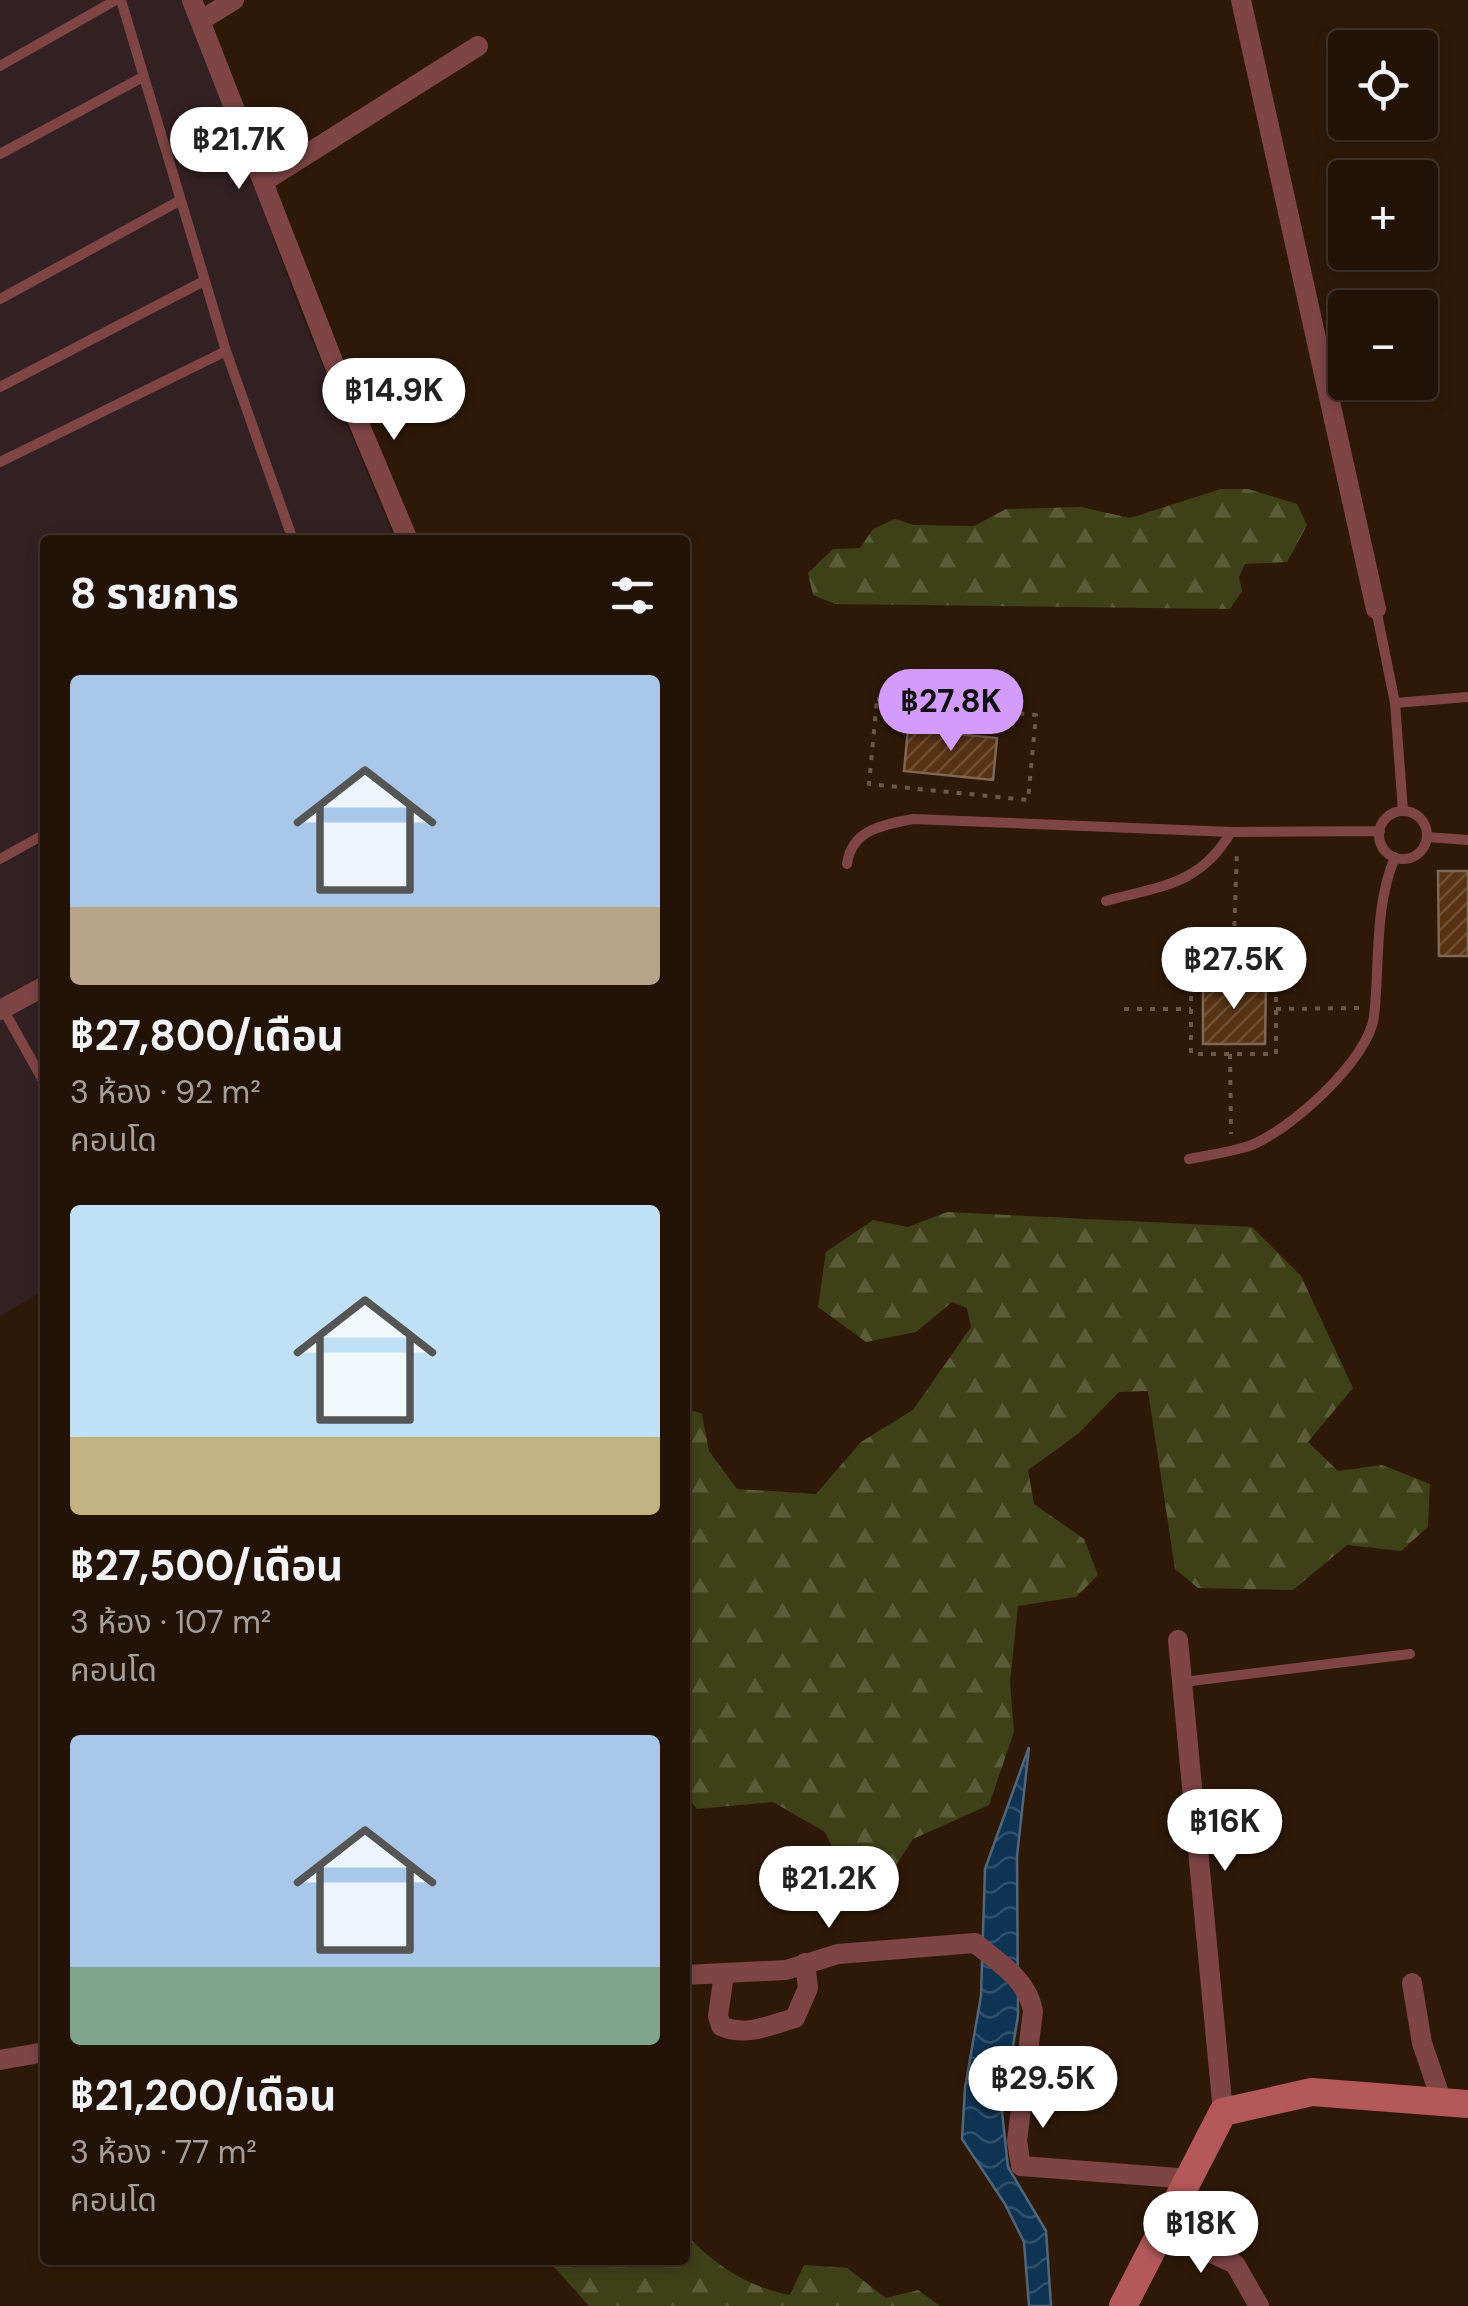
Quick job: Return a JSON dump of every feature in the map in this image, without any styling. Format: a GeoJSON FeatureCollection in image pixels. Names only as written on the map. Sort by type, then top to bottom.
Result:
{"type":"FeatureCollection","features":[{"type":"Feature","properties":{"kind":"street"},"geometry":{"type":"LineString","coordinates":[[192,0],[406,535]]}},
{"type":"Feature","properties":{"kind":"street"},"geometry":{"type":"LineString","coordinates":[[200,21],[234,0]]}},
{"type":"Feature","properties":{"kind":"street"},"geometry":{"type":"LineString","coordinates":[[1241,0],[1376,610]]}},
{"type":"Feature","properties":{"kind":"street"},"geometry":{"type":"LineString","coordinates":[[262,182],[478,46]]}},
{"type":"Feature","properties":{"kind":"street"},"geometry":{"type":"LineString","coordinates":[[2,1010],[40,989]]}},
{"type":"Feature","properties":{"kind":"street"},"geometry":{"type":"LineString","coordinates":[[1123,2306],[1223,2112],[1178,1640]]}},
{"type":"Feature","properties":{"kind":"street"},"geometry":{"type":"LineString","coordinates":[[690,1975],[786,1970],[838,1954],[974,1943],[1023,1983],[1033,2011],[1017,2141],[1021,2166],[1190,2179]]}},
{"type":"Feature","properties":{"kind":"street"},"geometry":{"type":"LineString","coordinates":[[724,1974],[718,2016],[722,2026],[734,2032],[758,2030],[796,2018],[808,1988],[806,1963]]}},
{"type":"Feature","properties":{"kind":"street"},"geometry":{"type":"LineString","coordinates":[[1412,1983],[1422,2044],[1455,2103]]}},
{"type":"Feature","properties":{"kind":"street"},"geometry":{"type":"LineString","coordinates":[[0,2060],[40,2053]]}},
{"type":"Feature","properties":{"kind":"street"},"geometry":{"type":"LineString","coordinates":[[1223,2112],[1312,2092],[1455,2103]]}},
{"type":"Feature","properties":{"kind":"street"},"geometry":{"type":"LineString","coordinates":[[1162,2230],[1235,2264],[1258,2306]]}},
{"type":"Feature","properties":{"kind":"lane"},"geometry":{"type":"LineString","coordinates":[[0,66],[118,0],[226,351],[291,535]]}},
{"type":"Feature","properties":{"kind":"lane"},"geometry":{"type":"LineString","coordinates":[[0,154],[141,78]]}},
{"type":"Feature","properties":{"kind":"lane"},"geometry":{"type":"LineString","coordinates":[[0,299],[179,201]]}},
{"type":"Feature","properties":{"kind":"lane"},"geometry":{"type":"LineString","coordinates":[[0,387],[204,281]]}},
{"type":"Feature","properties":{"kind":"lane"},"geometry":{"type":"LineString","coordinates":[[0,462],[226,351]]}},
{"type":"Feature","properties":{"kind":"lane"},"geometry":{"type":"LineString","coordinates":[[1376,610],[1394,703],[1403,811]]}},
{"type":"Feature","properties":{"kind":"lane"},"geometry":{"type":"LineString","coordinates":[[1394,703],[1468,697]]}},
{"type":"Feature","properties":{"kind":"lane"},"geometry":{"type":"LineString","coordinates":[[1403,811],[1423,821],[1427,838],[1417,854],[1395,858],[1382,847],[1380,831],[1388,817],[1403,811]]}},
{"type":"Feature","properties":{"kind":"lane"},"geometry":{"type":"LineString","coordinates":[[847,864],[849,848],[858,837],[880,826],[913,819],[1234,832],[1380,831]]}},
{"type":"Feature","properties":{"kind":"lane"},"geometry":{"type":"LineString","coordinates":[[1106,901],[1188,878],[1215,858],[1234,832]]}},
{"type":"Feature","properties":{"kind":"lane"},"geometry":{"type":"LineString","coordinates":[[0,859],[40,837]]}},
{"type":"Feature","properties":{"kind":"lane"},"geometry":{"type":"LineString","coordinates":[[1427,838],[1468,840]]}},
{"type":"Feature","properties":{"kind":"lane"},"geometry":{"type":"LineString","coordinates":[[1189,1160],[1231,1150],[1274,1132],[1361,1054],[1374,1008],[1383,885],[1395,858]]}},
{"type":"Feature","properties":{"kind":"lane"},"geometry":{"type":"LineString","coordinates":[[2,1010],[40,1075]]}},
{"type":"Feature","properties":{"kind":"lane"},"geometry":{"type":"LineString","coordinates":[[1182,1683],[1410,1654]]}},
{"type":"Feature","properties":{"kind":"path"},"geometry":{"type":"LineString","coordinates":[[877,699],[1036,714],[1028,800],[869,784],[877,699]]}},
{"type":"Feature","properties":{"kind":"path"},"geometry":{"type":"LineString","coordinates":[[1232,965],[1234,832]]}},
{"type":"Feature","properties":{"kind":"path"},"geometry":{"type":"LineString","coordinates":[[1191,965],[1276,965],[1276,1009],[1276,1054],[1191,1054],[1191,965]]}},
{"type":"Feature","properties":{"kind":"path"},"geometry":{"type":"LineString","coordinates":[[1276,1009],[1374,1008]]}},
{"type":"Feature","properties":{"kind":"path"},"geometry":{"type":"LineString","coordinates":[[1124,1009],[1191,1009]]}},
{"type":"Feature","properties":{"kind":"path"},"geometry":{"type":"LineString","coordinates":[[1230,1054],[1231,1150]]}},
{"type":"Feature","properties":{"kind":"shaded area"},"geometry":{"type":"Polygon","coordinates":[[[0,0],[186,0],[302,316],[393,535],[40,535],[40,1293],[0,1316],[0,0]]]}},
{"type":"Feature","properties":{"kind":"green space"},"geometry":{"type":"Polygon","coordinates":[[[1221,489],[1248,489],[1297,504],[1307,525],[1287,562],[1245,564],[1239,577],[1242,591],[1230,609],[835,604],[813,595],[808,573],[833,549],[860,548],[873,529],[895,519],[914,525],[974,526],[1006,509],[1081,507],[1130,518],[1221,489]]]}},
{"type":"Feature","properties":{"kind":"green space"},"geometry":{"type":"Polygon","coordinates":[[[947,1212],[1252,1227],[1301,1276],[1353,1388],[1308,1442],[1338,1471],[1382,1465],[1430,1484],[1428,1527],[1401,1551],[1347,1545],[1293,1590],[1198,1588],[1175,1569],[1148,1391],[1119,1392],[1078,1434],[1028,1470],[1034,1504],[1084,1539],[1098,1575],[1076,1597],[1018,1606],[1010,1682],[1014,1732],[989,1805],[913,1839],[893,1870],[843,1871],[825,1832],[773,1802],[697,1809],[690,1800],[690,1410],[702,1414],[709,1451],[737,1489],[816,1494],[861,1442],[913,1410],[971,1327],[967,1308],[952,1302],[916,1332],[866,1342],[818,1307],[826,1252],[873,1220],[908,1227],[947,1212]]]}},
{"type":"Feature","properties":{"kind":"green space"},"geometry":{"type":"Polygon","coordinates":[[[690,2238],[732,2273],[774,2291],[790,2295],[804,2265],[847,2268],[886,2298],[918,2290],[940,2306],[589,2306],[552,2265],[690,2265],[690,2238]]]}},
{"type":"Feature","properties":{"kind":"water"},"geometry":{"type":"Polygon","coordinates":[[[1029,1747],[1017,1856],[1018,2016],[1002,2112],[1008,2167],[1046,2231],[1051,2306],[1029,2306],[1024,2242],[1005,2204],[962,2139],[965,2088],[981,1996],[985,1869],[1029,1747]]]}},
{"type":"Feature","properties":{"kind":"building"},"geometry":{"type":"Polygon","coordinates":[[[908,729],[997,738],[993,780],[904,771],[908,729]]]}},
{"type":"Feature","properties":{"kind":"building"},"geometry":{"type":"Polygon","coordinates":[[[1438,871],[1468,871],[1468,956],[1439,956],[1438,871]]]}},
{"type":"Feature","properties":{"kind":"building"},"geometry":{"type":"Polygon","coordinates":[[[1203,979],[1266,980],[1265,1044],[1203,1044],[1203,979]]]}}]}
